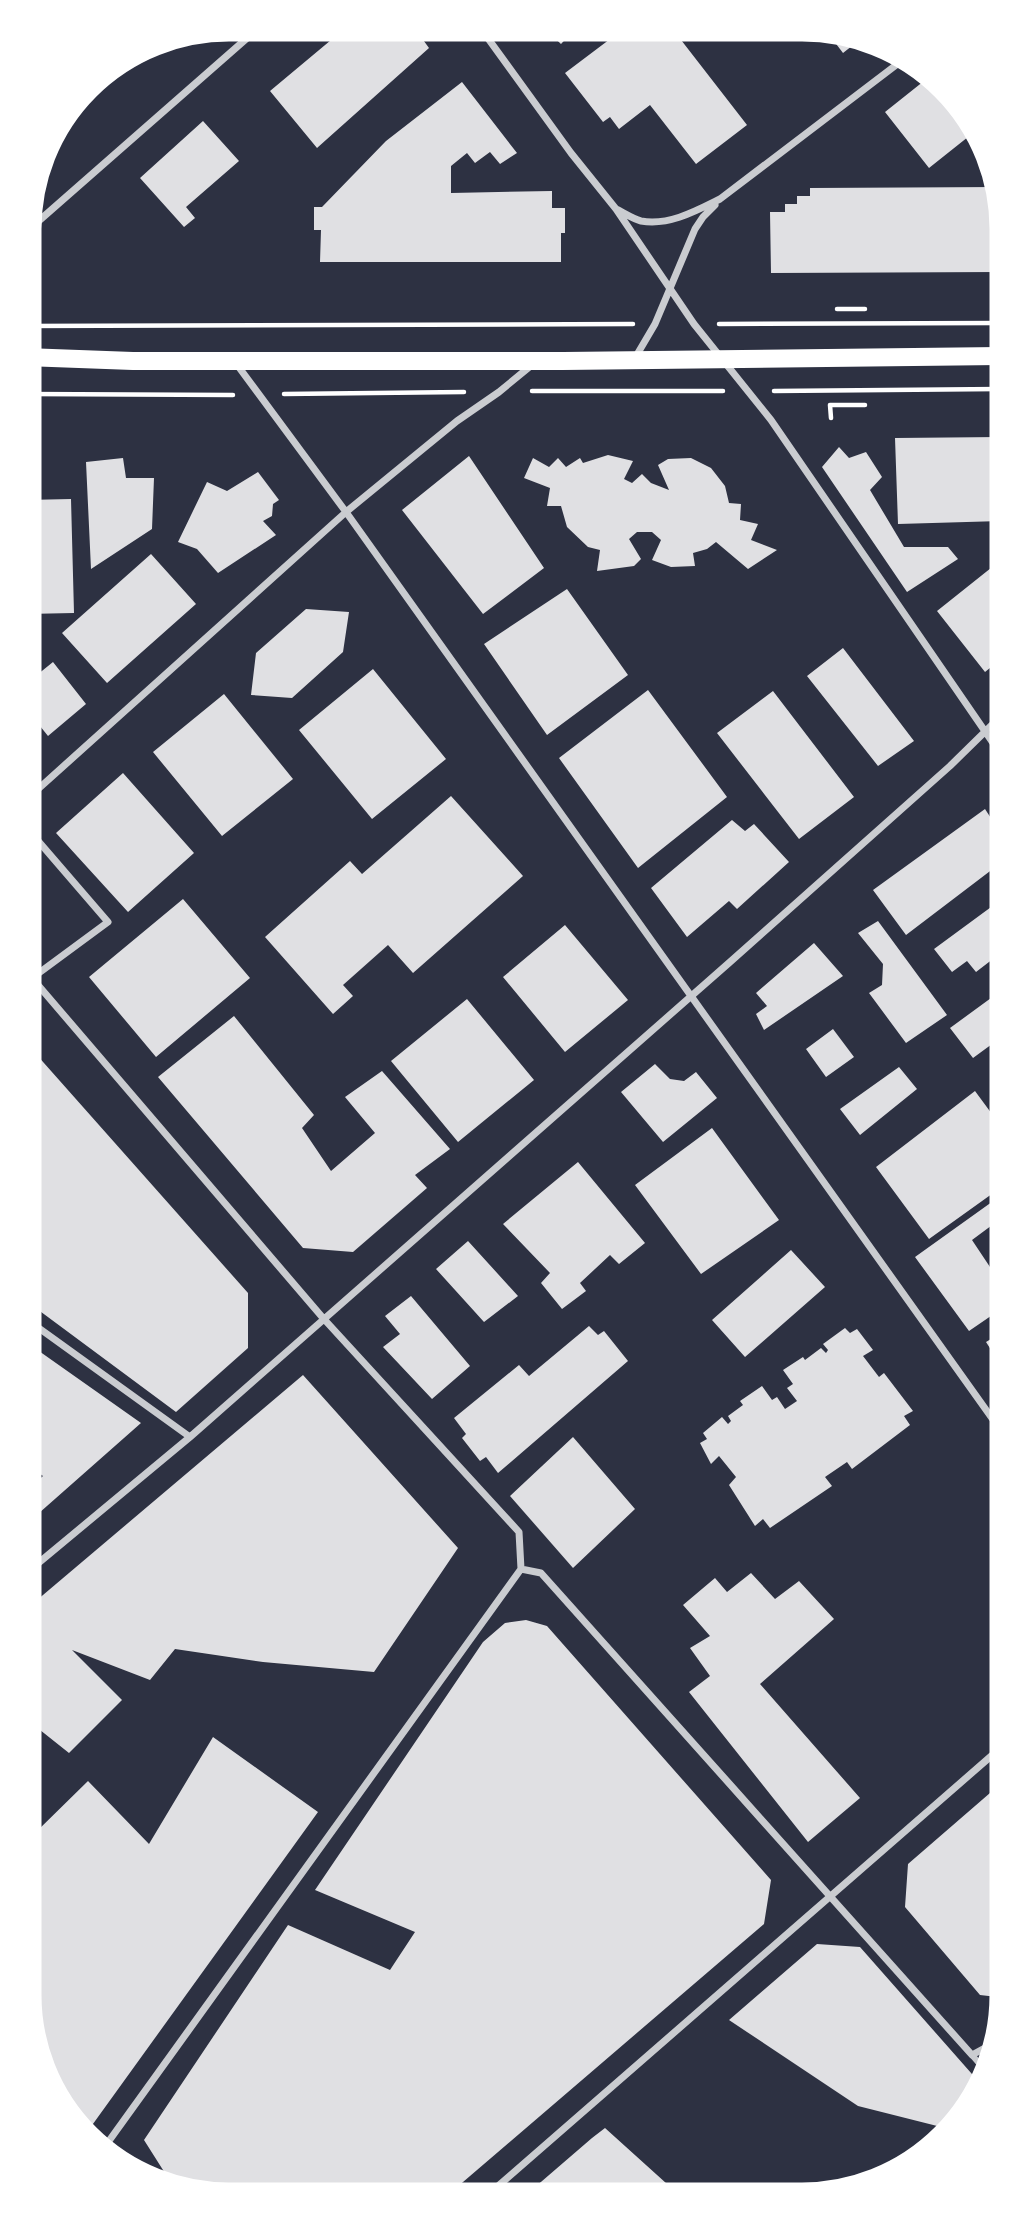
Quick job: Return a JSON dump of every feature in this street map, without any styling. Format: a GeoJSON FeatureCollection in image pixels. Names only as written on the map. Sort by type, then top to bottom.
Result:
{"type":"FeatureCollection","features":[{"type":"Feature","properties":{"kind":"main road"},"geometry":{"type":"LineString","coordinates":[[37,357],[133,360],[634,360],[994,356]]}},
{"type":"Feature","properties":{"kind":"street"},"geometry":{"type":"LineString","coordinates":[[37,222],[248,37]]}},
{"type":"Feature","properties":{"kind":"street"},"geometry":{"type":"LineString","coordinates":[[487,37],[571,153],[616,209],[670,291],[771,420],[994,745]]}},
{"type":"Feature","properties":{"kind":"street"},"geometry":{"type":"LineString","coordinates":[[634,360],[655,324],[695,229],[703,217],[720,199],[899,63]]}},
{"type":"Feature","properties":{"kind":"street"},"geometry":{"type":"LineString","coordinates":[[616,209],[639,221],[667,220],[720,199]]}},
{"type":"Feature","properties":{"kind":"street"},"geometry":{"type":"LineString","coordinates":[[233,359],[346,512],[994,1420]]}},
{"type":"Feature","properties":{"kind":"street"},"geometry":{"type":"LineString","coordinates":[[37,790],[346,512],[537,360]]}},
{"type":"Feature","properties":{"kind":"street"},"geometry":{"type":"LineString","coordinates":[[37,1564],[190,1437],[692,996],[950,766],[994,723]]}},
{"type":"Feature","properties":{"kind":"street"},"geometry":{"type":"LineString","coordinates":[[37,840],[108,922],[37,975]]}},
{"type":"Feature","properties":{"kind":"street"},"geometry":{"type":"LineString","coordinates":[[37,988],[323,1318],[519,1532],[521,1569],[108,2144]]}},
{"type":"Feature","properties":{"kind":"street"},"geometry":{"type":"LineString","coordinates":[[37,1327],[190,1437]]}},
{"type":"Feature","properties":{"kind":"street"},"geometry":{"type":"LineString","coordinates":[[521,1569],[541,1573],[981,2065]]}},
{"type":"Feature","properties":{"kind":"street"},"geometry":{"type":"LineString","coordinates":[[497,2187],[994,1753]]}},
{"type":"Feature","properties":{"kind":"street"},"geometry":{"type":"LineString","coordinates":[[972,2055],[987,2045]]}},
{"type":"Feature","properties":{"kind":"path"},"geometry":{"type":"LineString","coordinates":[[837,309],[865,309]]}},
{"type":"Feature","properties":{"kind":"path"},"geometry":{"type":"LineString","coordinates":[[717,324],[994,323]]}},
{"type":"Feature","properties":{"kind":"path"},"geometry":{"type":"LineString","coordinates":[[37,326],[627,324]]}},
{"type":"Feature","properties":{"kind":"path"},"geometry":{"type":"LineString","coordinates":[[806,390],[994,389]]}},
{"type":"Feature","properties":{"kind":"path"},"geometry":{"type":"LineString","coordinates":[[300,393],[736,391]]}},
{"type":"Feature","properties":{"kind":"path"},"geometry":{"type":"LineString","coordinates":[[37,394],[241,395]]}},
{"type":"Feature","properties":{"kind":"path"},"geometry":{"type":"LineString","coordinates":[[831,418],[830,405],[865,405]]}},
{"type":"Feature","properties":{"kind":"building"},"geometry":{"type":"Polygon","coordinates":[[[335,37],[421,37],[429,48],[317,148],[270,91],[335,37]]]}},
{"type":"Feature","properties":{"kind":"building"},"geometry":{"type":"Polygon","coordinates":[[[554,37],[568,37],[561,44],[554,37]]]}},
{"type":"Feature","properties":{"kind":"building"},"geometry":{"type":"Polygon","coordinates":[[[613,37],[679,37],[747,125],[696,164],[650,105],[619,129],[610,117],[603,122],[565,73],[613,37]]]}},
{"type":"Feature","properties":{"kind":"building"},"geometry":{"type":"Polygon","coordinates":[[[832,39],[854,44],[843,53],[832,39]]]}},
{"type":"Feature","properties":{"kind":"building"},"geometry":{"type":"Polygon","coordinates":[[[924,81],[947,102],[970,135],[929,168],[885,112],[924,81]]]}},
{"type":"Feature","properties":{"kind":"building"},"geometry":{"type":"Polygon","coordinates":[[[462,82],[517,153],[500,164],[490,152],[475,163],[467,153],[451,166],[451,193],[552,191],[552,208],[565,208],[565,233],[561,233],[561,262],[320,262],[321,230],[314,230],[314,207],[322,207],[386,141],[462,82]]]}},
{"type":"Feature","properties":{"kind":"building"},"geometry":{"type":"Polygon","coordinates":[[[203,121],[239,161],[186,207],[195,218],[184,227],[140,178],[203,121]]]}},
{"type":"Feature","properties":{"kind":"building"},"geometry":{"type":"Polygon","coordinates":[[[990,187],[993,203],[994,272],[771,273],[770,212],[785,212],[785,204],[797,204],[797,196],[810,196],[810,188],[990,187]]]}},
{"type":"Feature","properties":{"kind":"building"},"geometry":{"type":"Polygon","coordinates":[[[994,437],[994,521],[898,524],[895,438],[994,437]]]}},
{"type":"Feature","properties":{"kind":"building"},"geometry":{"type":"Polygon","coordinates":[[[839,447],[849,458],[866,452],[882,477],[870,490],[904,547],[948,547],[958,559],[907,592],[822,467],[839,447]]]}},
{"type":"Feature","properties":{"kind":"building"},"geometry":{"type":"Polygon","coordinates":[[[608,455],[633,461],[624,479],[632,483],[642,474],[651,483],[669,490],[658,465],[668,459],[691,458],[711,468],[725,486],[729,503],[741,504],[740,520],[758,524],[751,540],[777,550],[748,569],[716,542],[707,549],[693,553],[695,566],[671,567],[652,560],[661,540],[652,532],[637,532],[629,539],[641,559],[634,566],[597,571],[600,550],[588,547],[567,527],[561,506],[547,506],[550,488],[524,478],[533,458],[549,467],[558,458],[566,467],[580,458],[583,463],[608,455]]]}},
{"type":"Feature","properties":{"kind":"building"},"geometry":{"type":"Polygon","coordinates":[[[469,456],[544,568],[483,614],[402,510],[469,456]]]}},
{"type":"Feature","properties":{"kind":"building"},"geometry":{"type":"Polygon","coordinates":[[[123,458],[126,478],[154,478],[152,529],[91,569],[86,462],[123,458]]]}},
{"type":"Feature","properties":{"kind":"building"},"geometry":{"type":"Polygon","coordinates":[[[258,472],[279,500],[273,504],[272,516],[263,521],[276,535],[218,573],[197,549],[178,542],[207,482],[227,491],[258,472]]]}},
{"type":"Feature","properties":{"kind":"building"},"geometry":{"type":"Polygon","coordinates":[[[71,499],[74,613],[37,614],[37,500],[71,499]]]}},
{"type":"Feature","properties":{"kind":"building"},"geometry":{"type":"Polygon","coordinates":[[[151,554],[196,604],[107,683],[62,633],[151,554]]]}},
{"type":"Feature","properties":{"kind":"building"},"geometry":{"type":"Polygon","coordinates":[[[994,566],[994,665],[985,672],[937,611],[994,566]]]}},
{"type":"Feature","properties":{"kind":"building"},"geometry":{"type":"Polygon","coordinates":[[[567,589],[628,675],[547,735],[484,644],[567,589]]]}},
{"type":"Feature","properties":{"kind":"building"},"geometry":{"type":"Polygon","coordinates":[[[306,609],[349,612],[343,652],[292,698],[251,695],[256,653],[306,609]]]}},
{"type":"Feature","properties":{"kind":"building"},"geometry":{"type":"Polygon","coordinates":[[[843,648],[914,741],[878,766],[807,676],[843,648]]]}},
{"type":"Feature","properties":{"kind":"building"},"geometry":{"type":"Polygon","coordinates":[[[53,662],[86,704],[48,736],[37,722],[37,675],[53,662]]]}},
{"type":"Feature","properties":{"kind":"building"},"geometry":{"type":"Polygon","coordinates":[[[373,669],[446,759],[372,819],[299,730],[373,669]]]}},
{"type":"Feature","properties":{"kind":"building"},"geometry":{"type":"Polygon","coordinates":[[[648,690],[727,797],[638,868],[559,758],[648,690]]]}},
{"type":"Feature","properties":{"kind":"building"},"geometry":{"type":"Polygon","coordinates":[[[773,691],[854,797],[799,839],[717,733],[773,691]]]}},
{"type":"Feature","properties":{"kind":"building"},"geometry":{"type":"Polygon","coordinates":[[[224,694],[293,779],[222,836],[153,752],[224,694]]]}},
{"type":"Feature","properties":{"kind":"building"},"geometry":{"type":"Polygon","coordinates":[[[123,773],[194,853],[128,912],[56,833],[123,773]]]}},
{"type":"Feature","properties":{"kind":"building"},"geometry":{"type":"Polygon","coordinates":[[[451,796],[523,876],[413,973],[388,945],[343,985],[353,996],[333,1014],[265,937],[350,861],[362,874],[451,796]]]}},
{"type":"Feature","properties":{"kind":"building"},"geometry":{"type":"Polygon","coordinates":[[[985,809],[994,823],[994,868],[906,935],[873,890],[985,809]]]}},
{"type":"Feature","properties":{"kind":"building"},"geometry":{"type":"Polygon","coordinates":[[[732,820],[745,831],[754,824],[789,862],[737,909],[729,901],[687,937],[651,888],[732,820]]]}},
{"type":"Feature","properties":{"kind":"building"},"geometry":{"type":"Polygon","coordinates":[[[183,899],[250,978],[156,1057],[89,977],[183,899]]]}},
{"type":"Feature","properties":{"kind":"building"},"geometry":{"type":"Polygon","coordinates":[[[994,905],[994,958],[976,972],[967,961],[952,972],[934,949],[994,905]]]}},
{"type":"Feature","properties":{"kind":"building"},"geometry":{"type":"Polygon","coordinates":[[[878,921],[947,1015],[906,1043],[869,993],[882,985],[883,964],[858,933],[878,921]]]}},
{"type":"Feature","properties":{"kind":"building"},"geometry":{"type":"Polygon","coordinates":[[[565,925],[628,1000],[565,1052],[503,977],[565,925]]]}},
{"type":"Feature","properties":{"kind":"building"},"geometry":{"type":"Polygon","coordinates":[[[814,943],[843,976],[764,1030],[756,1014],[767,1006],[756,993],[814,943]]]}},
{"type":"Feature","properties":{"kind":"building"},"geometry":{"type":"Polygon","coordinates":[[[994,996],[994,1043],[973,1058],[950,1028],[994,996]]]}},
{"type":"Feature","properties":{"kind":"building"},"geometry":{"type":"Polygon","coordinates":[[[467,999],[534,1080],[458,1142],[391,1061],[467,999]]]}},
{"type":"Feature","properties":{"kind":"building"},"geometry":{"type":"Polygon","coordinates":[[[234,1016],[314,1115],[302,1128],[331,1171],[375,1133],[345,1097],[382,1071],[450,1149],[415,1175],[427,1188],[353,1252],[303,1248],[158,1077],[234,1016]]]}},
{"type":"Feature","properties":{"kind":"building"},"geometry":{"type":"Polygon","coordinates":[[[833,1029],[854,1057],[826,1077],[806,1049],[833,1029]]]}},
{"type":"Feature","properties":{"kind":"building"},"geometry":{"type":"Polygon","coordinates":[[[37,1055],[248,1293],[248,1348],[176,1412],[37,1309],[37,1055]]]}},
{"type":"Feature","properties":{"kind":"building"},"geometry":{"type":"Polygon","coordinates":[[[655,1064],[670,1079],[684,1081],[696,1072],[717,1098],[663,1142],[621,1092],[655,1064]]]}},
{"type":"Feature","properties":{"kind":"building"},"geometry":{"type":"Polygon","coordinates":[[[899,1067],[917,1089],[860,1135],[840,1109],[899,1067]]]}},
{"type":"Feature","properties":{"kind":"building"},"geometry":{"type":"Polygon","coordinates":[[[975,1091],[994,1117],[994,1192],[929,1239],[876,1167],[975,1091]]]}},
{"type":"Feature","properties":{"kind":"building"},"geometry":{"type":"Polygon","coordinates":[[[712,1128],[779,1220],[701,1274],[635,1185],[712,1128]]]}},
{"type":"Feature","properties":{"kind":"building"},"geometry":{"type":"Polygon","coordinates":[[[578,1162],[645,1243],[619,1264],[610,1255],[580,1283],[586,1291],[562,1309],[541,1283],[550,1273],[503,1224],[578,1162]]]}},
{"type":"Feature","properties":{"kind":"building"},"geometry":{"type":"Polygon","coordinates":[[[994,1200],[994,1224],[972,1240],[992,1270],[994,1269],[994,1314],[969,1331],[915,1257],[994,1200]]]}},
{"type":"Feature","properties":{"kind":"building"},"geometry":{"type":"Polygon","coordinates":[[[468,1241],[518,1296],[484,1322],[436,1269],[468,1241]]]}},
{"type":"Feature","properties":{"kind":"building"},"geometry":{"type":"Polygon","coordinates":[[[791,1250],[825,1287],[745,1357],[712,1320],[791,1250]]]}},
{"type":"Feature","properties":{"kind":"building"},"geometry":{"type":"Polygon","coordinates":[[[411,1296],[470,1366],[432,1399],[383,1347],[400,1334],[385,1316],[411,1296]]]}},
{"type":"Feature","properties":{"kind":"building"},"geometry":{"type":"Polygon","coordinates":[[[589,1326],[598,1335],[604,1331],[628,1361],[498,1473],[486,1457],[480,1461],[462,1438],[466,1434],[454,1418],[519,1365],[529,1376],[589,1326]]]}},
{"type":"Feature","properties":{"kind":"building"},"geometry":{"type":"Polygon","coordinates":[[[845,1328],[850,1333],[857,1329],[873,1350],[863,1356],[879,1377],[884,1373],[913,1411],[904,1416],[910,1425],[852,1469],[847,1462],[825,1477],[832,1486],[770,1528],[763,1519],[755,1526],[729,1485],[736,1477],[719,1456],[711,1464],[700,1443],[707,1439],[703,1433],[722,1417],[728,1424],[731,1421],[728,1416],[743,1405],[740,1401],[762,1386],[772,1400],[777,1397],[785,1409],[797,1401],[787,1388],[793,1384],[783,1370],[803,1357],[805,1360],[821,1348],[826,1353],[828,1350],[823,1344],[845,1328]]]}},
{"type":"Feature","properties":{"kind":"building"},"geometry":{"type":"Polygon","coordinates":[[[994,1337],[994,1354],[986,1342],[994,1337]]]}},
{"type":"Feature","properties":{"kind":"building"},"geometry":{"type":"Polygon","coordinates":[[[37,1350],[141,1423],[37,1515],[37,1482],[43,1476],[37,1472],[37,1350]]]}},
{"type":"Feature","properties":{"kind":"building"},"geometry":{"type":"Polygon","coordinates":[[[303,1375],[458,1548],[374,1672],[263,1662],[175,1649],[150,1680],[72,1650],[122,1700],[69,1753],[37,1728],[37,1600],[303,1375]]]}},
{"type":"Feature","properties":{"kind":"building"},"geometry":{"type":"Polygon","coordinates":[[[573,1437],[635,1509],[573,1568],[510,1496],[573,1437]]]}},
{"type":"Feature","properties":{"kind":"building"},"geometry":{"type":"Polygon","coordinates":[[[751,1573],[775,1599],[799,1581],[834,1619],[760,1684],[860,1798],[808,1842],[689,1692],[710,1676],[690,1648],[710,1636],[683,1605],[715,1578],[727,1592],[751,1573]]]}},
{"type":"Feature","properties":{"kind":"building"},"geometry":{"type":"Polygon","coordinates":[[[526,1620],[547,1626],[771,1880],[764,1924],[457,2187],[228,2187],[203,2186],[168,2177],[144,2140],[288,1925],[390,1970],[415,1932],[315,1890],[483,1642],[505,1623],[526,1620]]]}},
{"type":"Feature","properties":{"kind":"building"},"geometry":{"type":"Polygon","coordinates":[[[213,1737],[318,1812],[90,2128],[62,2092],[51,2069],[38,2021],[37,1831],[88,1781],[149,1844],[213,1737]]]}},
{"type":"Feature","properties":{"kind":"building"},"geometry":{"type":"Polygon","coordinates":[[[994,1790],[994,1997],[980,1995],[905,1907],[908,1864],[994,1790]]]}},
{"type":"Feature","properties":{"kind":"building"},"geometry":{"type":"Polygon","coordinates":[[[817,1944],[860,1947],[976,2078],[969,2092],[941,2127],[858,2106],[729,2020],[817,1944]]]}},
{"type":"Feature","properties":{"kind":"building"},"geometry":{"type":"Polygon","coordinates":[[[605,2128],[670,2187],[535,2187],[605,2128]]]}}]}
